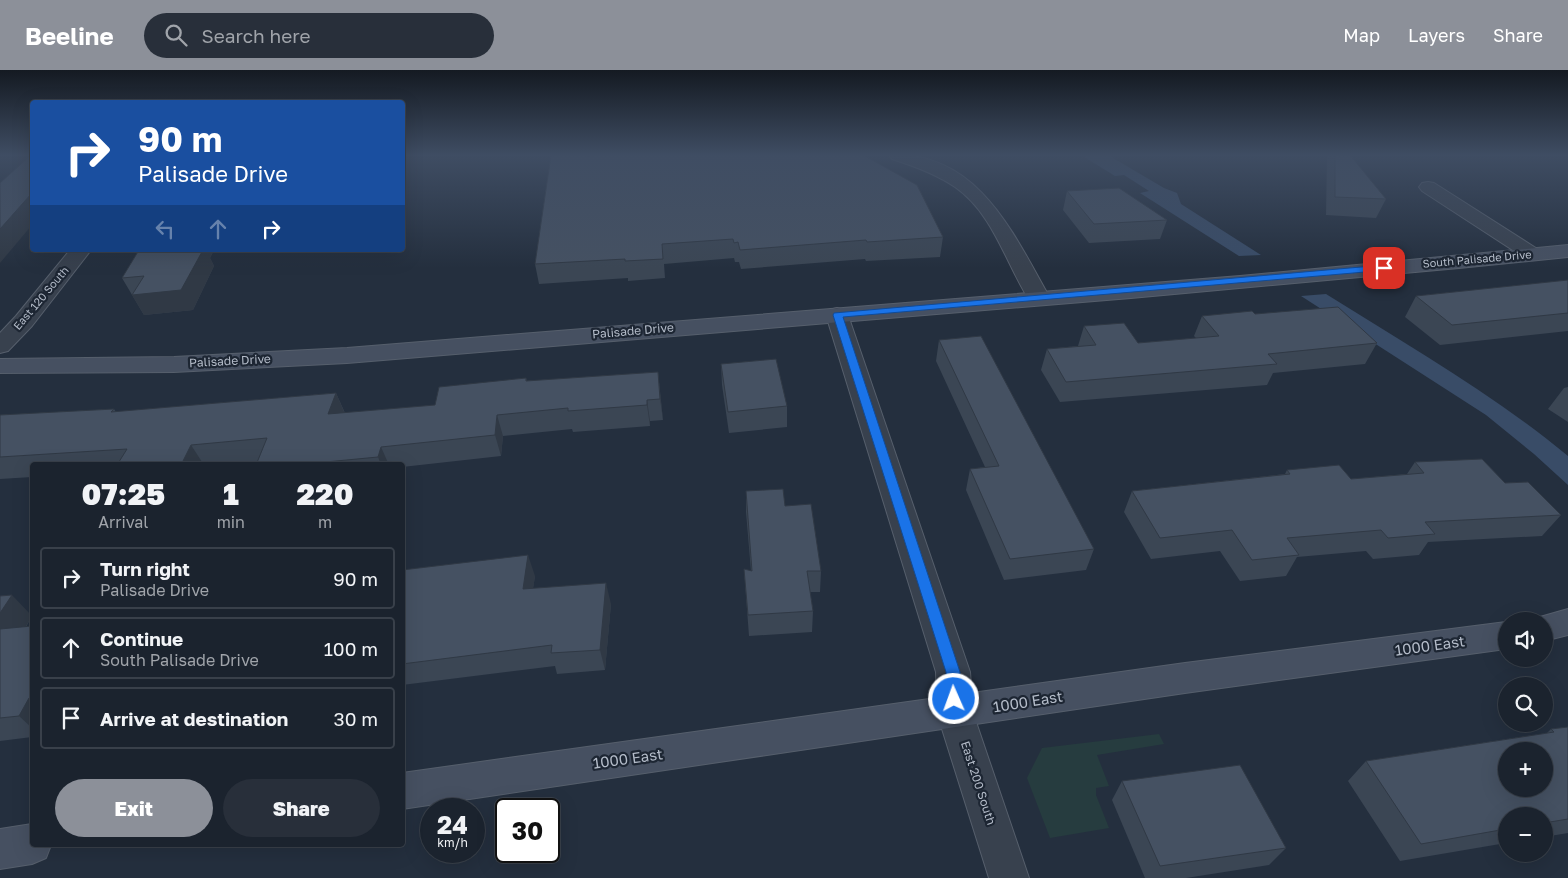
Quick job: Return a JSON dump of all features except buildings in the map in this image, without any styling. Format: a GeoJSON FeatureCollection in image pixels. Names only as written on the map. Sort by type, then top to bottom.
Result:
{"type":"FeatureCollection","features":[{"type":"Feature","properties":{"kind":"street"},"geometry":{"type":"LineString","coordinates":[[972,193],[991,216],[1039,298]]}},
{"type":"Feature","properties":{"kind":"street"},"geometry":{"type":"LineString","coordinates":[[1437,193],[1532,254]]}},
{"type":"Feature","properties":{"kind":"street","name":"South Palisade Drive"},"geometry":{"type":"LineString","coordinates":[[1266,278],[1568,251]]}},
{"type":"Feature","properties":{"kind":"street","name":"East 120 South"},"geometry":{"type":"LineString","coordinates":[[0,346],[24,321],[79,252]]}},
{"type":"Feature","properties":{"kind":"street","name":"Palisade Drive"},"geometry":{"type":"LineString","coordinates":[[0,366],[134,365],[270,360],[837,315],[1266,278]]}},
{"type":"Feature","properties":{"kind":"street","name":"East 200 South"},"geometry":{"type":"LineString","coordinates":[[837,315],[953,672],[955,713],[1009,878]]}},
{"type":"Feature","properties":{"kind":"street"},"geometry":{"type":"LineString","coordinates":[[1553,626],[1568,622]]}},
{"type":"Feature","properties":{"kind":"street","name":"1000 East"},"geometry":{"type":"LineString","coordinates":[[405,792],[1195,677],[1498,636]]}},
{"type":"Feature","properties":{"kind":"street"},"geometry":{"type":"LineString","coordinates":[[0,849],[30,844]]}},
{"type":"Feature","properties":{"kind":"green space"},"geometry":{"type":"Polygon","coordinates":[[[1159,734],[1164,744],[1097,755],[1109,786],[1096,788],[1096,795],[1109,828],[1050,838],[1027,778],[1042,748],[1159,734]]]}},
{"type":"Feature","properties":{"kind":"water"},"geometry":{"type":"Polygon","coordinates":[[[1140,193],[1177,193],[1181,204],[1261,255],[1239,256],[1140,193]]]}},
{"type":"Feature","properties":{"kind":"water"},"geometry":{"type":"Polygon","coordinates":[[[1326,294],[1450,371],[1539,433],[1568,456],[1568,485],[1534,454],[1486,415],[1301,296],[1326,294]]]}},
{"type":"Feature","properties":{"kind":"route"},"geometry":{"type":"LineString","coordinates":[[954,699],[953,672],[837,315],[1384,268]]}}]}
